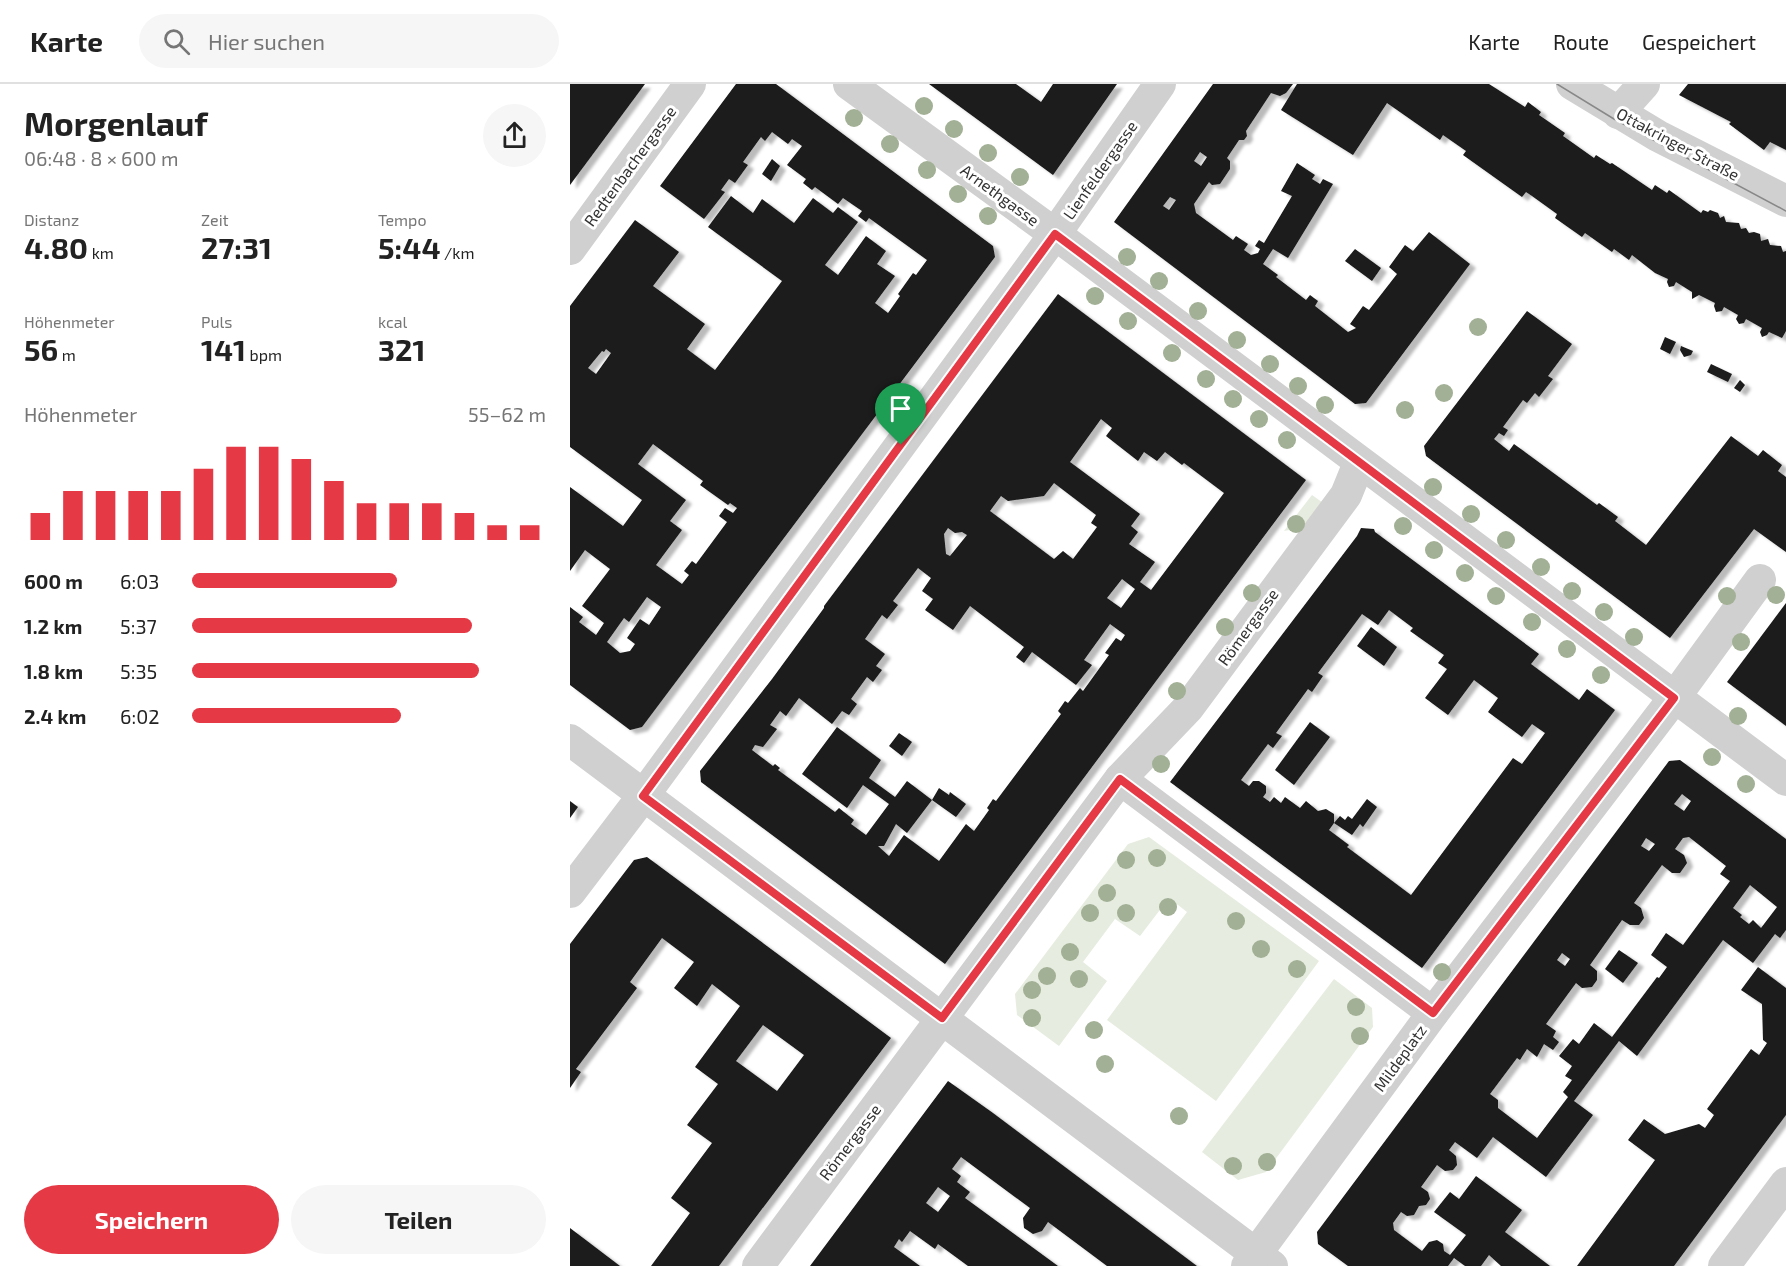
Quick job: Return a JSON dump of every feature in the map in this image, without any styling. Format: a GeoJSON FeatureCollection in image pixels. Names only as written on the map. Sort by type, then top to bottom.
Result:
{"type":"FeatureCollection","features":[{"type":"Feature","properties":{"kind":"street","name":"Redtenbachergasse"},"geometry":{"type":"LineString","coordinates":[[570,249],[690,84]]}},
{"type":"Feature","properties":{"kind":"street","name":"Arnethgasse"},"geometry":{"type":"LineString","coordinates":[[849,84],[1055,234],[1786,780]]}},
{"type":"Feature","properties":{"kind":"street","name":"Lienfeldergasse"},"geometry":{"type":"LineString","coordinates":[[570,892],[643,796],[1055,234],[1160,84]]}},
{"type":"Feature","properties":{"kind":"street","name":"Ottakringer Straße"},"geometry":{"type":"LineString","coordinates":[[1572,84],[1658,136],[1786,201]]}},
{"type":"Feature","properties":{"kind":"street"},"geometry":{"type":"LineString","coordinates":[[1618,113],[1644,84]]}},
{"type":"Feature","properties":{"kind":"street","name":"Römergasse"},"geometry":{"type":"LineString","coordinates":[[1120,779],[1188,708],[1346,495],[1359,463]]}},
{"type":"Feature","properties":{"kind":"street"},"geometry":{"type":"LineString","coordinates":[[1433,1013],[1674,698],[1760,580]]}},
{"type":"Feature","properties":{"kind":"street","name":"Mildeplatz"},"geometry":{"type":"LineString","coordinates":[[570,740],[942,1018],[1258,1262],[1433,1013],[1120,779]]}},
{"type":"Feature","properties":{"kind":"street"},"geometry":{"type":"LineString","coordinates":[[942,1018],[1120,779]]}},
{"type":"Feature","properties":{"kind":"street","name":"Römergasse"},"geometry":{"type":"LineString","coordinates":[[758,1266],[942,1018]]}},
{"type":"Feature","properties":{"kind":"street"},"geometry":{"type":"LineString","coordinates":[[1724,1266],[1786,1183]]}},
{"type":"Feature","properties":{"kind":"shaded area"},"geometry":{"type":"Polygon","coordinates":[[[1312,495],[1326,505],[1311,526],[1284,531],[1312,495]]]}},
{"type":"Feature","properties":{"kind":"shaded area"},"geometry":{"type":"Polygon","coordinates":[[[1149,837],[1319,961],[1216,1101],[1107,1020],[1187,912],[1169,898],[1140,936],[1115,919],[1083,962],[1107,981],[1059,1046],[1017,1015],[1015,994],[1128,844],[1149,837]]]}},
{"type":"Feature","properties":{"kind":"shaded area"},"geometry":{"type":"Polygon","coordinates":[[[1334,979],[1372,1008],[1373,1027],[1266,1172],[1238,1180],[1202,1152],[1334,979]]]}},
{"type":"Feature","properties":{"kind":"building"},"geometry":{"type":"Polygon","coordinates":[[[570,84],[645,84],[570,185],[570,84]]]}},
{"type":"Feature","properties":{"kind":"building"},"geometry":{"type":"Polygon","coordinates":[[[736,84],[776,84],[993,246],[995,257],[642,727],[630,730],[570,685],[570,607],[583,617],[579,622],[596,635],[604,623],[582,606],[610,569],[585,550],[570,571],[570,487],[623,526],[642,500],[570,447],[570,306],[635,220],[679,252],[653,286],[705,324],[687,349],[715,370],[782,281],[708,227],[731,196],[753,213],[762,199],[794,223],[813,198],[833,213],[838,207],[858,222],[825,265],[838,275],[866,236],[886,251],[877,264],[895,276],[875,303],[888,313],[913,273],[916,275],[927,260],[869,218],[866,222],[858,216],[862,211],[843,198],[838,204],[815,187],[812,190],[803,183],[806,179],[787,165],[802,146],[792,139],[788,144],[772,132],[765,141],[761,137],[743,162],[748,165],[735,183],[729,179],[721,190],[725,192],[704,219],[660,186],[736,84]],[[606,349],[588,368],[596,374],[611,353],[606,349]],[[653,444],[638,464],[686,500],[670,521],[682,530],[656,565],[682,584],[689,575],[684,571],[692,561],[696,564],[727,522],[719,516],[725,508],[733,513],[737,508],[730,503],[728,505],[700,485],[703,481],[653,444]],[[647,597],[629,622],[624,618],[607,642],[620,653],[630,651],[635,644],[627,638],[640,619],[649,625],[661,607],[647,597]]]}},
{"type":"Feature","properties":{"kind":"building"},"geometry":{"type":"Polygon","coordinates":[[[929,84],[1016,84],[1041,102],[1053,84],[1117,84],[1053,175],[929,84]]]}},
{"type":"Feature","properties":{"kind":"building"},"geometry":{"type":"Polygon","coordinates":[[[1213,84],[1293,84],[1286,93],[1280,96],[1271,93],[1246,131],[1247,136],[1244,140],[1239,140],[1227,158],[1230,161],[1230,169],[1220,184],[1212,185],[1209,182],[1194,204],[1196,213],[1233,240],[1236,236],[1248,244],[1244,250],[1251,255],[1258,253],[1260,249],[1255,246],[1259,240],[1264,243],[1292,196],[1281,191],[1297,163],[1315,175],[1312,179],[1320,184],[1323,179],[1333,184],[1288,258],[1273,249],[1263,264],[1306,300],[1310,295],[1318,301],[1315,306],[1348,332],[1356,328],[1350,324],[1363,306],[1369,310],[1397,274],[1389,267],[1405,245],[1413,251],[1429,232],[1470,264],[1366,403],[1355,404],[1114,222],[1213,84]],[[1200,152],[1194,161],[1201,166],[1207,157],[1200,152]],[[1170,197],[1163,206],[1169,210],[1176,200],[1170,197]]]}},
{"type":"Feature","properties":{"kind":"building"},"geometry":{"type":"Polygon","coordinates":[[[1297,84],[1489,84],[1525,107],[1528,102],[1541,112],[1539,115],[1565,133],[1563,136],[1594,158],[1596,155],[1612,163],[1652,190],[1655,185],[1667,193],[1669,190],[1701,213],[1703,210],[1708,212],[1710,210],[1718,213],[1720,218],[1724,216],[1726,222],[1739,223],[1741,229],[1746,228],[1749,233],[1760,234],[1761,241],[1768,239],[1770,245],[1781,246],[1783,252],[1786,251],[1786,331],[1782,338],[1769,332],[1762,337],[1760,332],[1762,328],[1746,319],[1744,323],[1739,324],[1736,319],[1738,315],[1724,307],[1722,311],[1716,312],[1715,303],[1699,295],[1692,299],[1692,292],[1676,282],[1674,286],[1669,287],[1668,279],[1655,273],[1632,255],[1629,260],[1614,249],[1612,252],[1585,233],[1582,237],[1555,218],[1557,214],[1532,196],[1526,192],[1522,197],[1463,155],[1466,151],[1443,135],[1440,140],[1387,103],[1353,155],[1281,110],[1297,84]]]}},
{"type":"Feature","properties":{"kind":"building"},"geometry":{"type":"Polygon","coordinates":[[[1688,84],[1786,84],[1786,150],[1770,142],[1764,150],[1729,124],[1731,122],[1679,95],[1688,84]]]}},
{"type":"Feature","properties":{"kind":"building"},"geometry":{"type":"Polygon","coordinates":[[[772,159],[780,166],[771,181],[762,174],[772,159]]]}},
{"type":"Feature","properties":{"kind":"building"},"geometry":{"type":"Polygon","coordinates":[[[1355,249],[1381,268],[1372,281],[1345,261],[1355,249]]]}},
{"type":"Feature","properties":{"kind":"building"},"geometry":{"type":"Polygon","coordinates":[[[1058,294],[1306,480],[945,964],[701,782],[700,771],[772,679],[1058,294]],[[1101,419],[1070,462],[1140,514],[1131,526],[1138,532],[1129,544],[1155,562],[1140,582],[1151,590],[1224,493],[1184,463],[1182,465],[1165,452],[1157,461],[1144,452],[1138,461],[1106,436],[1112,428],[1101,419]],[[1054,483],[1044,496],[1008,501],[1001,496],[990,511],[1054,559],[1063,551],[1073,559],[1097,527],[1091,523],[1096,515],[1054,483]],[[948,528],[944,534],[946,554],[950,556],[967,535],[962,532],[955,533],[948,528]],[[918,568],[893,601],[898,605],[887,619],[882,615],[865,639],[885,654],[876,666],[882,670],[873,682],[867,677],[851,699],[857,704],[849,715],[842,711],[832,724],[799,698],[786,716],[780,711],[770,725],[777,729],[763,747],[755,745],[752,750],[773,766],[775,764],[780,768],[778,770],[835,812],[839,808],[854,820],[851,824],[866,835],[889,804],[863,785],[847,808],[802,774],[837,727],[881,760],[869,778],[895,797],[907,781],[932,800],[907,833],[896,824],[884,846],[878,846],[889,856],[904,835],[939,861],[966,824],[974,831],[989,810],[987,808],[993,799],[996,801],[1061,714],[1058,711],[1065,701],[1068,703],[1080,688],[1083,691],[1109,655],[1105,653],[1116,638],[1121,641],[1125,635],[1110,624],[1084,660],[1092,665],[1076,685],[1032,652],[1024,663],[1016,657],[1024,647],[970,606],[953,630],[925,610],[933,599],[922,591],[931,578],[918,568]],[[1122,579],[1107,598],[1121,608],[1135,589],[1122,579]]]}},
{"type":"Feature","properties":{"kind":"building"},"geometry":{"type":"Polygon","coordinates":[[[1527,311],[1572,344],[1548,376],[1553,379],[1539,397],[1535,393],[1527,403],[1523,400],[1503,427],[1508,430],[1504,436],[1499,433],[1494,439],[1509,451],[1514,444],[1597,505],[1599,503],[1618,517],[1615,521],[1646,545],[1731,436],[1758,456],[1763,450],[1782,465],[1778,471],[1786,477],[1786,552],[1754,529],[1670,638],[1426,456],[1424,446],[1527,311]]]}},
{"type":"Feature","properties":{"kind":"building"},"geometry":{"type":"Polygon","coordinates":[[[1665,337],[1676,342],[1670,354],[1660,349],[1665,337]]]}},
{"type":"Feature","properties":{"kind":"building"},"geometry":{"type":"Polygon","coordinates":[[[1681,346],[1693,351],[1691,355],[1684,357],[1680,350],[1681,346]]]}},
{"type":"Feature","properties":{"kind":"building"},"geometry":{"type":"Polygon","coordinates":[[[1711,364],[1732,374],[1728,382],[1707,372],[1711,364]]]}},
{"type":"Feature","properties":{"kind":"building"},"geometry":{"type":"Polygon","coordinates":[[[1740,380],[1745,385],[1740,392],[1734,388],[1740,380]]]}},
{"type":"Feature","properties":{"kind":"building"},"geometry":{"type":"Polygon","coordinates":[[[1361,528],[1374,529],[1539,654],[1531,664],[1579,700],[1587,689],[1615,710],[1422,968],[1170,782],[1361,528]],[[1389,610],[1378,625],[1362,614],[1318,673],[1323,676],[1312,692],[1308,689],[1276,733],[1282,736],[1273,748],[1268,744],[1241,780],[1249,786],[1253,781],[1259,781],[1266,786],[1266,793],[1263,797],[1270,802],[1274,797],[1281,803],[1285,797],[1300,808],[1306,801],[1318,811],[1326,809],[1334,814],[1334,823],[1329,830],[1349,845],[1347,847],[1411,895],[1513,758],[1522,764],[1545,733],[1532,724],[1522,737],[1488,712],[1498,698],[1474,680],[1448,715],[1425,698],[1447,669],[1438,663],[1444,655],[1410,631],[1413,628],[1389,610]]]}},
{"type":"Feature","properties":{"kind":"building"},"geometry":{"type":"Polygon","coordinates":[[[1786,603],[1786,726],[1727,682],[1786,603]]]}},
{"type":"Feature","properties":{"kind":"building"},"geometry":{"type":"Polygon","coordinates":[[[1371,627],[1397,647],[1384,666],[1357,646],[1371,627]]]}},
{"type":"Feature","properties":{"kind":"building"},"geometry":{"type":"Polygon","coordinates":[[[1310,722],[1330,737],[1294,785],[1275,770],[1310,722]]]}},
{"type":"Feature","properties":{"kind":"building"},"geometry":{"type":"Polygon","coordinates":[[[899,733],[912,742],[902,756],[889,746],[899,733]]]}},
{"type":"Feature","properties":{"kind":"building"},"geometry":{"type":"Polygon","coordinates":[[[1680,760],[1786,839],[1786,930],[1780,938],[1775,934],[1753,963],[1723,940],[1637,1056],[1619,1041],[1574,1101],[1593,1115],[1546,1177],[1493,1137],[1477,1158],[1455,1142],[1449,1150],[1456,1156],[1457,1165],[1453,1170],[1445,1171],[1437,1165],[1421,1187],[1428,1192],[1430,1199],[1426,1205],[1419,1206],[1414,1215],[1407,1216],[1401,1212],[1393,1223],[1394,1230],[1422,1251],[1429,1242],[1437,1240],[1443,1244],[1444,1251],[1450,1255],[1466,1235],[1434,1212],[1450,1192],[1459,1199],[1476,1176],[1522,1210],[1505,1232],[1550,1266],[1501,1266],[1489,1255],[1481,1266],[1465,1266],[1454,1258],[1448,1266],[1348,1266],[1318,1244],[1317,1232],[1669,761],[1680,760]],[[1682,794],[1674,804],[1684,811],[1691,801],[1682,794]],[[1689,837],[1683,838],[1675,849],[1684,855],[1687,863],[1680,873],[1672,873],[1662,865],[1634,903],[1641,908],[1644,918],[1639,925],[1630,925],[1622,920],[1590,965],[1597,971],[1597,980],[1592,987],[1582,988],[1576,983],[1546,1024],[1556,1031],[1553,1037],[1559,1042],[1553,1050],[1544,1044],[1537,1057],[1527,1049],[1520,1060],[1517,1058],[1490,1094],[1498,1100],[1498,1108],[1537,1138],[1568,1097],[1563,1092],[1572,1080],[1565,1076],[1572,1066],[1559,1056],[1573,1039],[1579,1044],[1594,1023],[1612,1037],[1667,967],[1651,955],[1666,933],[1683,945],[1730,881],[1720,874],[1726,866],[1689,837]],[[1646,838],[1641,846],[1649,851],[1655,844],[1646,838]],[[1750,885],[1733,908],[1749,924],[1753,920],[1761,928],[1777,907],[1750,885]],[[1562,953],[1557,960],[1565,966],[1570,959],[1562,953]]]}},
{"type":"Feature","properties":{"kind":"building"},"geometry":{"type":"Polygon","coordinates":[[[939,788],[949,795],[950,792],[966,804],[956,817],[932,800],[939,788]]]}},
{"type":"Feature","properties":{"kind":"building"},"geometry":{"type":"Polygon","coordinates":[[[1367,799],[1377,807],[1363,827],[1360,824],[1352,835],[1334,823],[1340,816],[1345,820],[1348,816],[1352,819],[1367,799]]]}},
{"type":"Feature","properties":{"kind":"building"},"geometry":{"type":"Polygon","coordinates":[[[570,801],[578,807],[570,818],[570,801]]]}},
{"type":"Feature","properties":{"kind":"building"},"geometry":{"type":"Polygon","coordinates":[[[647,857],[891,1038],[719,1266],[651,1266],[690,1213],[671,1198],[712,1143],[687,1125],[718,1084],[695,1067],[740,1006],[712,984],[697,1006],[674,988],[694,962],[662,938],[630,982],[637,988],[576,1069],[581,1072],[570,1088],[570,944],[634,860],[647,857]],[[763,1025],[736,1061],[777,1091],[804,1055],[763,1025]]]}},
{"type":"Feature","properties":{"kind":"building"},"geometry":{"type":"Polygon","coordinates":[[[1619,950],[1638,963],[1623,983],[1605,969],[1619,950]]]}},
{"type":"Feature","properties":{"kind":"building"},"geometry":{"type":"Polygon","coordinates":[[[1758,967],[1786,988],[1786,1115],[1674,1266],[1577,1266],[1655,1160],[1628,1140],[1644,1119],[1665,1134],[1699,1124],[1705,1128],[1714,1115],[1707,1109],[1751,1049],[1759,1055],[1767,1043],[1763,1040],[1762,1004],[1741,990],[1758,967]]]}},
{"type":"Feature","properties":{"kind":"building"},"geometry":{"type":"Polygon","coordinates":[[[948,1081],[1197,1266],[1107,1266],[1048,1222],[1042,1231],[1033,1234],[1024,1228],[1023,1218],[1030,1208],[961,1157],[952,1169],[961,1176],[957,1182],[970,1192],[965,1198],[1058,1266],[968,1266],[938,1244],[935,1249],[910,1231],[902,1242],[899,1239],[894,1247],[920,1266],[810,1266],[948,1081]],[[938,1187],[926,1203],[938,1212],[950,1196],[938,1187]]]}},
{"type":"Feature","properties":{"kind":"building"},"geometry":{"type":"Polygon","coordinates":[[[570,1228],[620,1266],[570,1266],[570,1228]]]}},
{"type":"Feature","properties":{"kind":"tram line"},"geometry":{"type":"LineString","coordinates":[[1557,84],[1614,119],[1786,211]]}},
{"type":"Feature","properties":{"kind":"route"},"geometry":{"type":"LineString","coordinates":[[1055,234],[1674,698],[1433,1013],[1120,779],[942,1018],[643,796],[901,445],[1055,234]]}}]}
